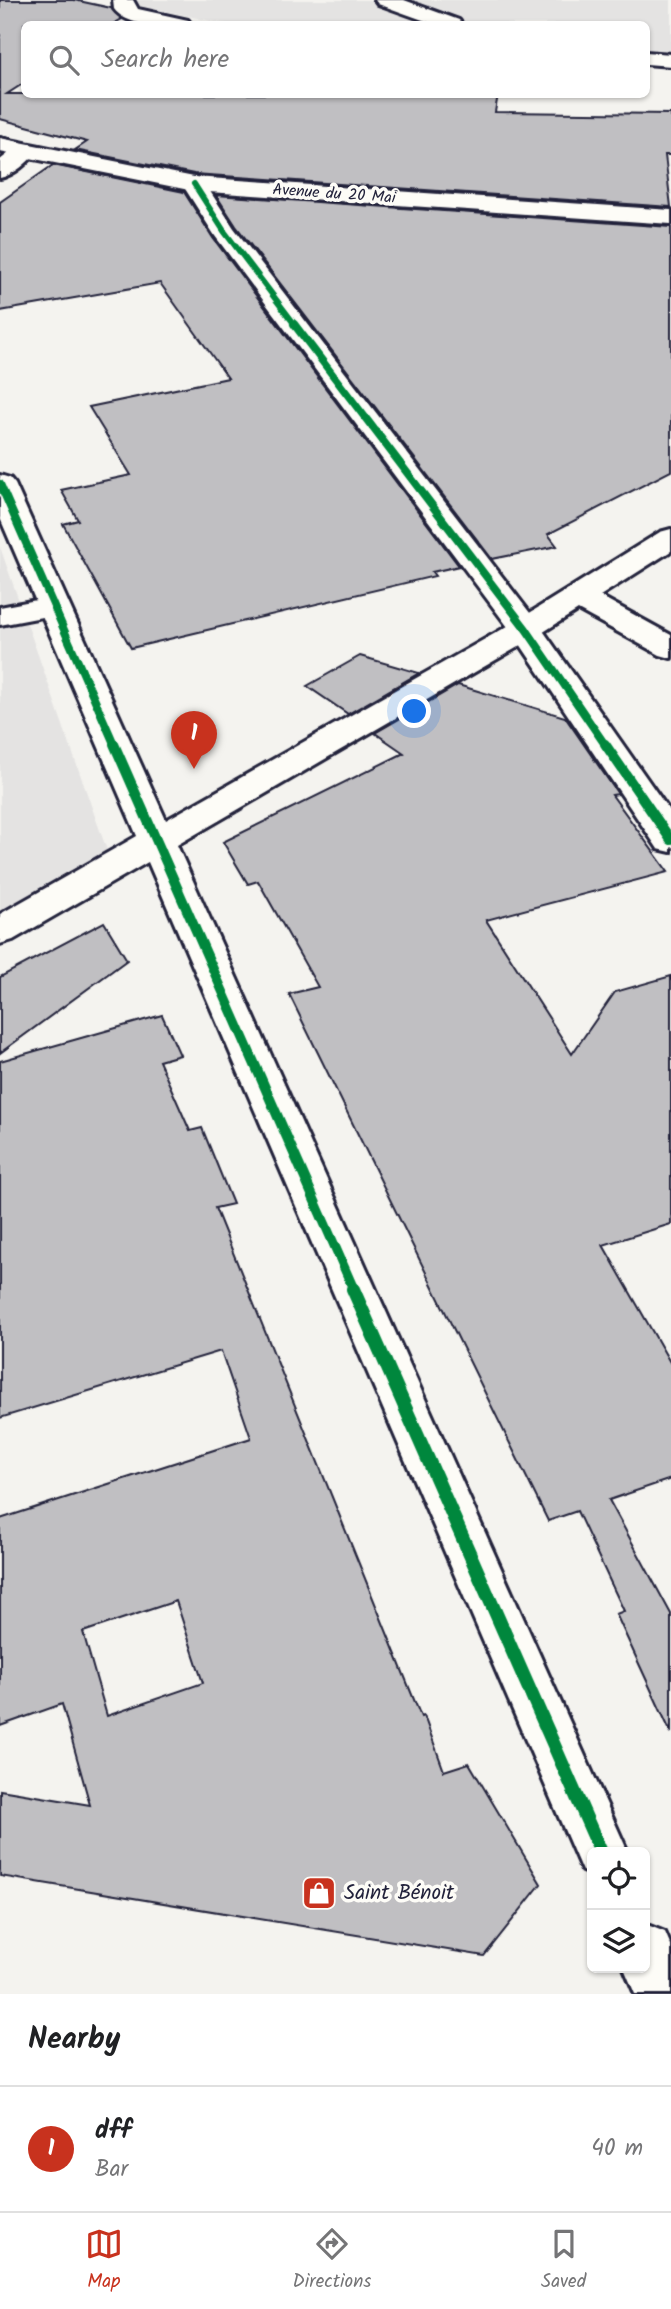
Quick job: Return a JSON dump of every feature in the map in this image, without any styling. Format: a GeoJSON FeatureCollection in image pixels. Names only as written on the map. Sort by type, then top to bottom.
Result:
{"type":"FeatureCollection","features":[{"type":"Feature","properties":{"kind":"main road"},"geometry":{"type":"LineString","coordinates":[[123,0],[124,9],[131,14],[166,21]]}},
{"type":"Feature","properties":{"kind":"main road"},"geometry":{"type":"LineString","coordinates":[[385,0],[444,21]]}},
{"type":"Feature","properties":{"kind":"main road"},"geometry":{"type":"LineString","coordinates":[[650,58],[671,60]]}},
{"type":"Feature","properties":{"kind":"main road","name":"Avenue du 20 Mai"},"geometry":{"type":"LineString","coordinates":[[0,145],[194,184],[671,217]]}},
{"type":"Feature","properties":{"kind":"main road"},"geometry":{"type":"LineString","coordinates":[[0,171],[26,151]]}},
{"type":"Feature","properties":{"kind":"main road"},"geometry":{"type":"LineString","coordinates":[[194,184],[224,230],[526,629],[671,840]]}},
{"type":"Feature","properties":{"kind":"main road"},"geometry":{"type":"LineString","coordinates":[[0,484],[599,1847]]}},
{"type":"Feature","properties":{"kind":"main road"},"geometry":{"type":"LineString","coordinates":[[0,931],[526,629],[671,538]]}},
{"type":"Feature","properties":{"kind":"main road"},"geometry":{"type":"LineString","coordinates":[[578,597],[671,648]]}},
{"type":"Feature","properties":{"kind":"main road"},"geometry":{"type":"LineString","coordinates":[[0,616],[52,606]]}},
{"type":"Feature","properties":{"kind":"main road"},"geometry":{"type":"LineString","coordinates":[[650,1964],[663,1994]]}},
{"type":"Feature","properties":{"kind":"shaded area"},"geometry":{"type":"Polygon","coordinates":[[[111,0],[671,0],[671,52],[650,49],[650,21],[212,21],[111,0]]]}},
{"type":"Feature","properties":{"kind":"shaded area"},"geometry":{"type":"Polygon","coordinates":[[[0,547],[109,856],[0,913],[0,547]]]}},
{"type":"Feature","properties":{"kind":"building"},"geometry":{"type":"Polygon","coordinates":[[[0,0],[74,0],[111,8],[122,19],[21,21],[21,85],[7,94],[21,94],[21,98],[497,98],[495,112],[671,114],[671,155],[665,155],[671,207],[194,174],[75,150],[87,142],[0,119],[0,0]]]}},
{"type":"Feature","properties":{"kind":"building"},"geometry":{"type":"Polygon","coordinates":[[[53,165],[184,192],[213,238],[459,566],[432,572],[435,576],[131,648],[63,524],[78,520],[61,490],[131,475],[89,407],[228,378],[160,283],[0,311],[0,202],[53,165]]]}},
{"type":"Feature","properties":{"kind":"building"},"geometry":{"type":"Polygon","coordinates":[[[216,195],[671,227],[671,471],[548,534],[557,546],[492,559],[236,226],[216,195]]]}},
{"type":"Feature","properties":{"kind":"building"},"geometry":{"type":"Polygon","coordinates":[[[360,656],[419,673],[348,714],[307,686],[360,656]]]}},
{"type":"Feature","properties":{"kind":"building"},"geometry":{"type":"Polygon","coordinates":[[[458,685],[565,717],[618,794],[612,795],[668,872],[486,920],[572,1054],[615,992],[671,976],[671,1224],[603,1245],[671,1364],[671,1479],[609,1500],[671,1614],[671,1733],[616,1614],[624,1611],[577,1511],[548,1521],[289,994],[318,987],[258,881],[248,884],[223,842],[404,753],[375,733],[458,685]]]}},
{"type":"Feature","properties":{"kind":"building"},"geometry":{"type":"Polygon","coordinates":[[[104,922],[127,960],[0,1053],[0,977],[104,922]]]}},
{"type":"Feature","properties":{"kind":"building"},"geometry":{"type":"Polygon","coordinates":[[[162,1015],[180,1055],[159,1061],[190,1131],[202,1128],[233,1204],[215,1208],[421,1717],[424,1716],[444,1771],[469,1763],[541,1884],[484,1956],[0,1876],[0,1790],[90,1805],[62,1704],[0,1726],[0,1519],[251,1438],[221,1351],[0,1418],[0,1061],[162,1015]],[[176,1601],[83,1632],[107,1716],[203,1683],[176,1601]]]}},
{"type":"Feature","properties":{"kind":"cycle path"},"geometry":{"type":"LineString","coordinates":[[194,184],[224,231],[526,629],[671,840]]}},
{"type":"Feature","properties":{"kind":"cycle path"},"geometry":{"type":"LineString","coordinates":[[0,484],[599,1847]]}},
{"type":"Feature","properties":{"kind":"place","name":"dff"},"geometry":{"type":"Point","coordinates":[194,769]}},
{"type":"Feature","properties":{"kind":"place","name":"Saint Bénoit"},"geometry":{"type":"Point","coordinates":[319,1893]}}]}
